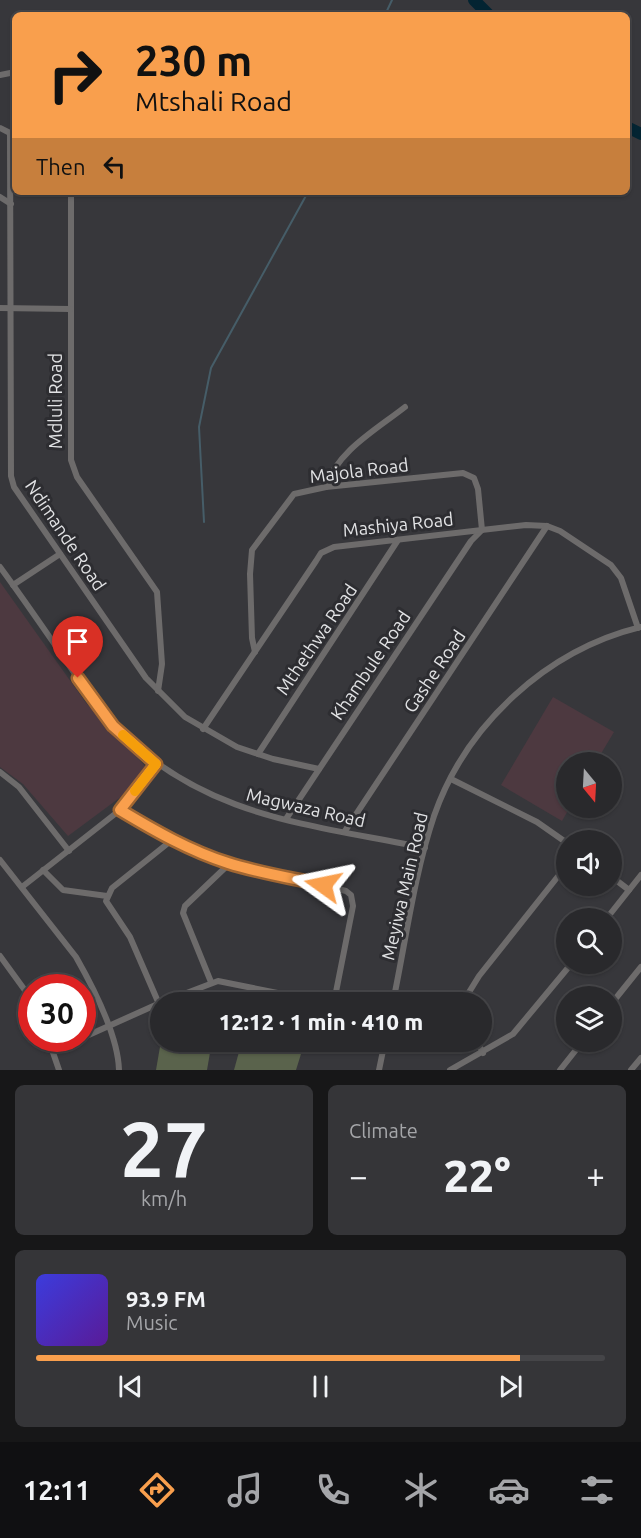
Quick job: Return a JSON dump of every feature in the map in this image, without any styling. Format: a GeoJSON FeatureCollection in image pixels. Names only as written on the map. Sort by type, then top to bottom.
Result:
{"type":"FeatureCollection","features":[{"type":"Feature","properties":{"kind":"street","name":"Ndimande Road"},"geometry":{"type":"LineString","coordinates":[[0,128],[10,133],[12,482],[129,653],[159,691],[185,717],[203,729],[258,754],[319,769]]}},
{"type":"Feature","properties":{"kind":"street","name":"Mdluli Road"},"geometry":{"type":"LineString","coordinates":[[71,195],[72,466],[157,592],[162,664],[159,691]]}},
{"type":"Feature","properties":{"kind":"street"},"geometry":{"type":"LineString","coordinates":[[0,197],[12,204]]}},
{"type":"Feature","properties":{"kind":"street"},"geometry":{"type":"LineString","coordinates":[[0,308],[70,309]]}},
{"type":"Feature","properties":{"kind":"street"},"geometry":{"type":"LineString","coordinates":[[326,487],[329,477],[343,457],[405,406]]}},
{"type":"Feature","properties":{"kind":"street","name":"Majola Road"},"geometry":{"type":"LineString","coordinates":[[255,652],[250,574],[252,550],[288,499],[301,492],[326,487],[462,473],[474,478],[478,489],[482,530]]}},
{"type":"Feature","properties":{"kind":"street","name":"Mashiya Road"},"geometry":{"type":"LineString","coordinates":[[203,729],[321,553],[334,547],[526,525],[547,526],[566,534],[611,565],[621,578],[640,627]]}},
{"type":"Feature","properties":{"kind":"street","name":"Gashe Road"},"geometry":{"type":"LineString","coordinates":[[345,831],[547,526]]}},
{"type":"Feature","properties":{"kind":"street","name":"Khambule Road"},"geometry":{"type":"LineString","coordinates":[[286,819],[471,541],[482,530]]}},
{"type":"Feature","properties":{"kind":"street","name":"Mthethwa Road"},"geometry":{"type":"LineString","coordinates":[[258,754],[398,540]]}},
{"type":"Feature","properties":{"kind":"street"},"geometry":{"type":"LineString","coordinates":[[13,585],[60,554]]}},
{"type":"Feature","properties":{"kind":"street","name":"Magwaza Road"},"geometry":{"type":"LineString","coordinates":[[0,567],[104,715],[156,764],[208,795],[238,807],[425,848]]}},
{"type":"Feature","properties":{"kind":"street","name":"Meyiwa Main Road"},"geometry":{"type":"LineString","coordinates":[[395,992],[434,815],[451,779],[482,729],[521,690],[577,651],[640,627]]}},
{"type":"Feature","properties":{"kind":"street"},"geometry":{"type":"LineString","coordinates":[[22,887],[120,810],[156,764]]}},
{"type":"Feature","properties":{"kind":"street"},"geometry":{"type":"LineString","coordinates":[[0,772],[19,787],[69,851]]}},
{"type":"Feature","properties":{"kind":"street"},"geometry":{"type":"LineString","coordinates":[[451,779],[537,822],[556,835]]}},
{"type":"Feature","properties":{"kind":"street"},"geometry":{"type":"LineString","coordinates":[[120,810],[172,840],[229,864],[340,888],[351,895],[353,906],[336,992]]}},
{"type":"Feature","properties":{"kind":"street"},"geometry":{"type":"LineString","coordinates":[[156,992],[134,944],[109,907],[107,896],[112,888],[172,840]]}},
{"type":"Feature","properties":{"kind":"street"},"geometry":{"type":"LineString","coordinates":[[0,860],[76,957],[108,1026],[116,1048],[119,1070]]}},
{"type":"Feature","properties":{"kind":"street"},"geometry":{"type":"LineString","coordinates":[[211,982],[183,913],[185,906],[229,864]]}},
{"type":"Feature","properties":{"kind":"street"},"geometry":{"type":"LineString","coordinates":[[43,870],[63,890],[107,896]]}},
{"type":"Feature","properties":{"kind":"street"},"geometry":{"type":"LineString","coordinates":[[615,908],[641,875]]}},
{"type":"Feature","properties":{"kind":"street"},"geometry":{"type":"LineString","coordinates":[[469,992],[479,976],[556,879]]}},
{"type":"Feature","properties":{"kind":"street"},"geometry":{"type":"LineString","coordinates":[[622,885],[629,890]]}},
{"type":"Feature","properties":{"kind":"street"},"geometry":{"type":"LineString","coordinates":[[0,956],[18,981]]}},
{"type":"Feature","properties":{"kind":"street"},"geometry":{"type":"LineString","coordinates":[[622,991],[641,966]]}},
{"type":"Feature","properties":{"kind":"street"},"geometry":{"type":"LineString","coordinates":[[450,1070],[483,1053],[522,1027],[563,974]]}},
{"type":"Feature","properties":{"kind":"street"},"geometry":{"type":"LineString","coordinates":[[187,992],[211,982],[224,982],[274,992]]}},
{"type":"Feature","properties":{"kind":"street"},"geometry":{"type":"LineString","coordinates":[[96,1032],[150,1008]]}},
{"type":"Feature","properties":{"kind":"street"},"geometry":{"type":"LineString","coordinates":[[54,1052],[59,1070]]}},
{"type":"Feature","properties":{"kind":"street"},"geometry":{"type":"LineString","coordinates":[[379,1070],[383,1052]]}},
{"type":"Feature","properties":{"kind":"street"},"geometry":{"type":"LineString","coordinates":[[560,1070],[574,1052]]}},
{"type":"Feature","properties":{"kind":"street"},"geometry":{"type":"LineString","coordinates":[[631,1070],[641,1058]]}},
{"type":"Feature","properties":{"kind":"shaded area"},"geometry":{"type":"Polygon","coordinates":[[[0,582],[86,703],[145,766],[126,793],[68,836],[23,784],[0,767],[0,582]]]}},
{"type":"Feature","properties":{"kind":"shaded area"},"geometry":{"type":"Polygon","coordinates":[[[553,697],[614,732],[602,752],[556,752],[556,817],[501,785],[553,697]]]}},
{"type":"Feature","properties":{"kind":"green space"},"geometry":{"type":"Polygon","coordinates":[[[159,1052],[210,1052],[207,1070],[156,1070],[159,1052]]]}},
{"type":"Feature","properties":{"kind":"green space"},"geometry":{"type":"Polygon","coordinates":[[[239,1052],[302,1052],[296,1070],[234,1070],[239,1052]]]}},
{"type":"Feature","properties":{"kind":"waterway"},"geometry":{"type":"LineString","coordinates":[[386,12],[392,0]]}},
{"type":"Feature","properties":{"kind":"waterway"},"geometry":{"type":"LineString","coordinates":[[474,0],[486,12]]}},
{"type":"Feature","properties":{"kind":"waterway"},"geometry":{"type":"LineString","coordinates":[[630,128],[641,134]]}},
{"type":"Feature","properties":{"kind":"waterway"},"geometry":{"type":"LineString","coordinates":[[204,522],[199,427],[211,368],[306,195]]}},
{"type":"Feature","properties":{"kind":"slow traffic"},"geometry":{"type":"LineString","coordinates":[[123,735],[156,764],[135,791]]}},
{"type":"Feature","properties":{"kind":"route"},"geometry":{"type":"LineString","coordinates":[[78,678],[113,726],[156,764],[120,810],[162,835],[229,864],[323,885]]}}]}
